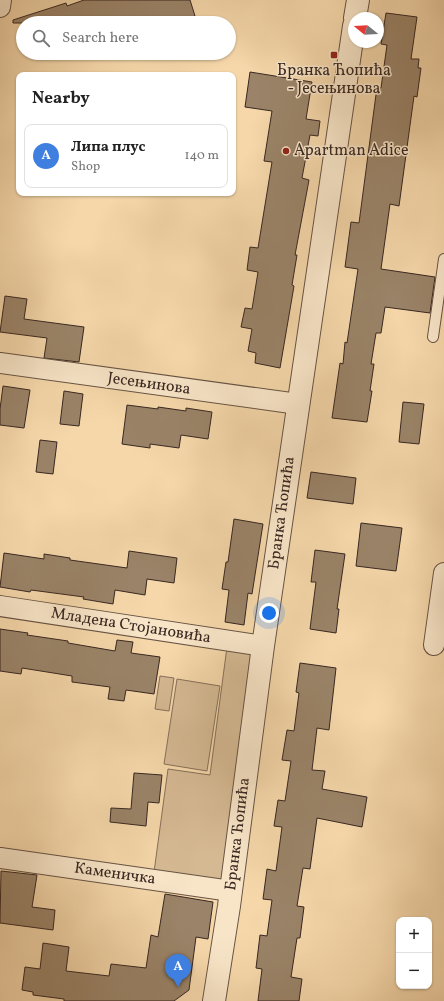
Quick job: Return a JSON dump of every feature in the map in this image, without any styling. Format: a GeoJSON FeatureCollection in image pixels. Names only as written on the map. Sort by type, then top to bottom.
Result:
{"type":"FeatureCollection","features":[{"type":"Feature","properties":{"kind":"street"},"geometry":{"type":"LineString","coordinates":[[0,7],[1,0]]}},
{"type":"Feature","properties":{"kind":"street"},"geometry":{"type":"LineString","coordinates":[[356,12],[358,0]]}},
{"type":"Feature","properties":{"kind":"street","name":"Бранка Ћопића"},"geometry":{"type":"LineString","coordinates":[[214,1001],[231,891],[263,646],[351,48]]}},
{"type":"Feature","properties":{"kind":"street","name":"Јесењинова"},"geometry":{"type":"LineString","coordinates":[[0,363],[298,404]]}},
{"type":"Feature","properties":{"kind":"street"},"geometry":{"type":"LineString","coordinates":[[434,645],[444,573]]}},
{"type":"Feature","properties":{"kind":"street","name":"Младена Стојановића"},"geometry":{"type":"LineString","coordinates":[[0,606],[263,646]]}},
{"type":"Feature","properties":{"kind":"street","name":"Каменичка"},"geometry":{"type":"LineString","coordinates":[[0,858],[231,891]]}},
{"type":"Feature","properties":{"kind":"lane"},"geometry":{"type":"LineString","coordinates":[[433,337],[444,259]]}},
{"type":"Feature","properties":{"kind":"shaded area"},"geometry":{"type":"Polygon","coordinates":[[[227,647],[254,651],[224,881],[154,872],[168,769],[210,775],[227,647]]]}},
{"type":"Feature","properties":{"kind":"shaded area"},"geometry":{"type":"Polygon","coordinates":[[[160,676],[174,678],[169,711],[155,709],[160,676]]]}},
{"type":"Feature","properties":{"kind":"shaded area"},"geometry":{"type":"Polygon","coordinates":[[[177,679],[220,686],[207,771],[164,764],[177,679]]]}},
{"type":"Feature","properties":{"kind":"building"},"geometry":{"type":"Polygon","coordinates":[[[84,0],[190,0],[195,16],[25,16],[66,3],[67,6],[84,0]]]}},
{"type":"Feature","properties":{"kind":"building"},"geometry":{"type":"Polygon","coordinates":[[[386,13],[417,17],[411,59],[419,59],[418,68],[421,68],[417,97],[414,96],[399,206],[390,204],[381,269],[435,277],[430,313],[385,307],[381,333],[376,333],[371,364],[374,364],[370,391],[372,391],[367,422],[332,418],[340,363],[343,364],[345,342],[347,343],[358,269],[345,267],[351,222],[359,223],[377,87],[381,88],[387,45],[384,44],[384,25],[386,13]]]}},
{"type":"Feature","properties":{"kind":"building"},"geometry":{"type":"Polygon","coordinates":[[[16,19],[16,23],[13,23],[13,20],[16,19]]]}},
{"type":"Feature","properties":{"kind":"building"},"geometry":{"type":"Polygon","coordinates":[[[250,72],[312,82],[306,119],[320,121],[318,136],[310,135],[302,178],[309,180],[295,255],[297,255],[292,285],[294,286],[280,368],[255,363],[256,353],[248,351],[252,329],[241,327],[245,308],[252,309],[258,272],[247,270],[250,247],[258,248],[272,162],[264,161],[272,111],[245,107],[250,72]]]}},
{"type":"Feature","properties":{"kind":"building"},"geometry":{"type":"Polygon","coordinates":[[[5,296],[27,299],[24,319],[84,327],[79,362],[44,358],[47,338],[0,332],[5,296]]]}},
{"type":"Feature","properties":{"kind":"building"},"geometry":{"type":"Polygon","coordinates":[[[3,386],[30,390],[24,428],[0,425],[0,409],[3,386]]]}},
{"type":"Feature","properties":{"kind":"building"},"geometry":{"type":"Polygon","coordinates":[[[64,391],[83,394],[79,426],[60,424],[64,391]]]}},
{"type":"Feature","properties":{"kind":"building"},"geometry":{"type":"Polygon","coordinates":[[[403,402],[424,404],[419,444],[399,442],[403,402]]]}},
{"type":"Feature","properties":{"kind":"building"},"geometry":{"type":"Polygon","coordinates":[[[127,405],[186,411],[186,408],[212,412],[208,439],[181,435],[179,448],[150,444],[150,448],[122,444],[127,405]]]}},
{"type":"Feature","properties":{"kind":"building"},"geometry":{"type":"Polygon","coordinates":[[[40,440],[57,442],[53,474],[36,472],[40,440]]]}},
{"type":"Feature","properties":{"kind":"building"},"geometry":{"type":"Polygon","coordinates":[[[311,472],[356,478],[353,504],[307,498],[311,472]]]}},
{"type":"Feature","properties":{"kind":"building"},"geometry":{"type":"Polygon","coordinates":[[[234,519],[263,524],[252,594],[248,593],[244,625],[225,622],[229,590],[222,589],[226,562],[228,562],[234,519]]]}},
{"type":"Feature","properties":{"kind":"building"},"geometry":{"type":"Polygon","coordinates":[[[361,523],[402,528],[396,571],[356,566],[361,523]]]}},
{"type":"Feature","properties":{"kind":"building"},"geometry":{"type":"Polygon","coordinates":[[[315,550],[345,554],[337,609],[339,609],[336,633],[310,629],[316,582],[311,582],[315,550]]]}},
{"type":"Feature","properties":{"kind":"building"},"geometry":{"type":"Polygon","coordinates":[[[129,551],[177,558],[174,583],[147,579],[145,595],[115,590],[113,604],[83,599],[84,597],[31,590],[30,592],[0,587],[4,553],[44,559],[44,554],[70,558],[70,560],[127,568],[129,551]]]}},
{"type":"Feature","properties":{"kind":"building"},"geometry":{"type":"Polygon","coordinates":[[[0,629],[28,633],[27,635],[68,641],[68,643],[115,651],[117,640],[133,642],[131,653],[160,657],[154,694],[126,690],[124,701],[108,699],[110,687],[72,682],[72,676],[22,668],[21,674],[0,671],[0,629]]]}},
{"type":"Feature","properties":{"kind":"building"},"geometry":{"type":"Polygon","coordinates":[[[300,663],[336,668],[329,730],[317,728],[312,770],[325,771],[322,789],[367,797],[362,827],[317,818],[310,869],[303,868],[297,906],[304,907],[300,938],[297,938],[291,977],[302,979],[299,1001],[258,1001],[262,969],[256,968],[260,935],[267,936],[272,900],[263,899],[267,869],[276,871],[282,827],[274,826],[278,800],[285,801],[291,761],[282,760],[287,730],[294,731],[299,693],[296,692],[300,663]]]}},
{"type":"Feature","properties":{"kind":"building"},"geometry":{"type":"Polygon","coordinates":[[[134,773],[162,775],[159,803],[148,802],[146,826],[110,822],[111,808],[131,809],[134,773]]]}},
{"type":"Feature","properties":{"kind":"building"},"geometry":{"type":"Polygon","coordinates":[[[1,871],[37,875],[32,907],[55,910],[53,930],[0,923],[1,871]]]}},
{"type":"Feature","properties":{"kind":"building"},"geometry":{"type":"Polygon","coordinates":[[[165,894],[213,902],[208,939],[196,937],[189,990],[174,1001],[64,1001],[64,999],[33,995],[33,992],[22,990],[25,967],[40,969],[43,943],[69,947],[66,971],[109,976],[111,964],[146,968],[151,935],[158,937],[165,894]]]}},
{"type":"Feature","properties":{"kind":"place","name":"Бранка Ћопића - Јесењинова"},"geometry":{"type":"Point","coordinates":[334,55]}},
{"type":"Feature","properties":{"kind":"place","name":"Apartman Adice"},"geometry":{"type":"Point","coordinates":[286,151]}},
{"type":"Feature","properties":{"kind":"place","name":"Липа плус"},"geometry":{"type":"Point","coordinates":[178,987]}}]}
